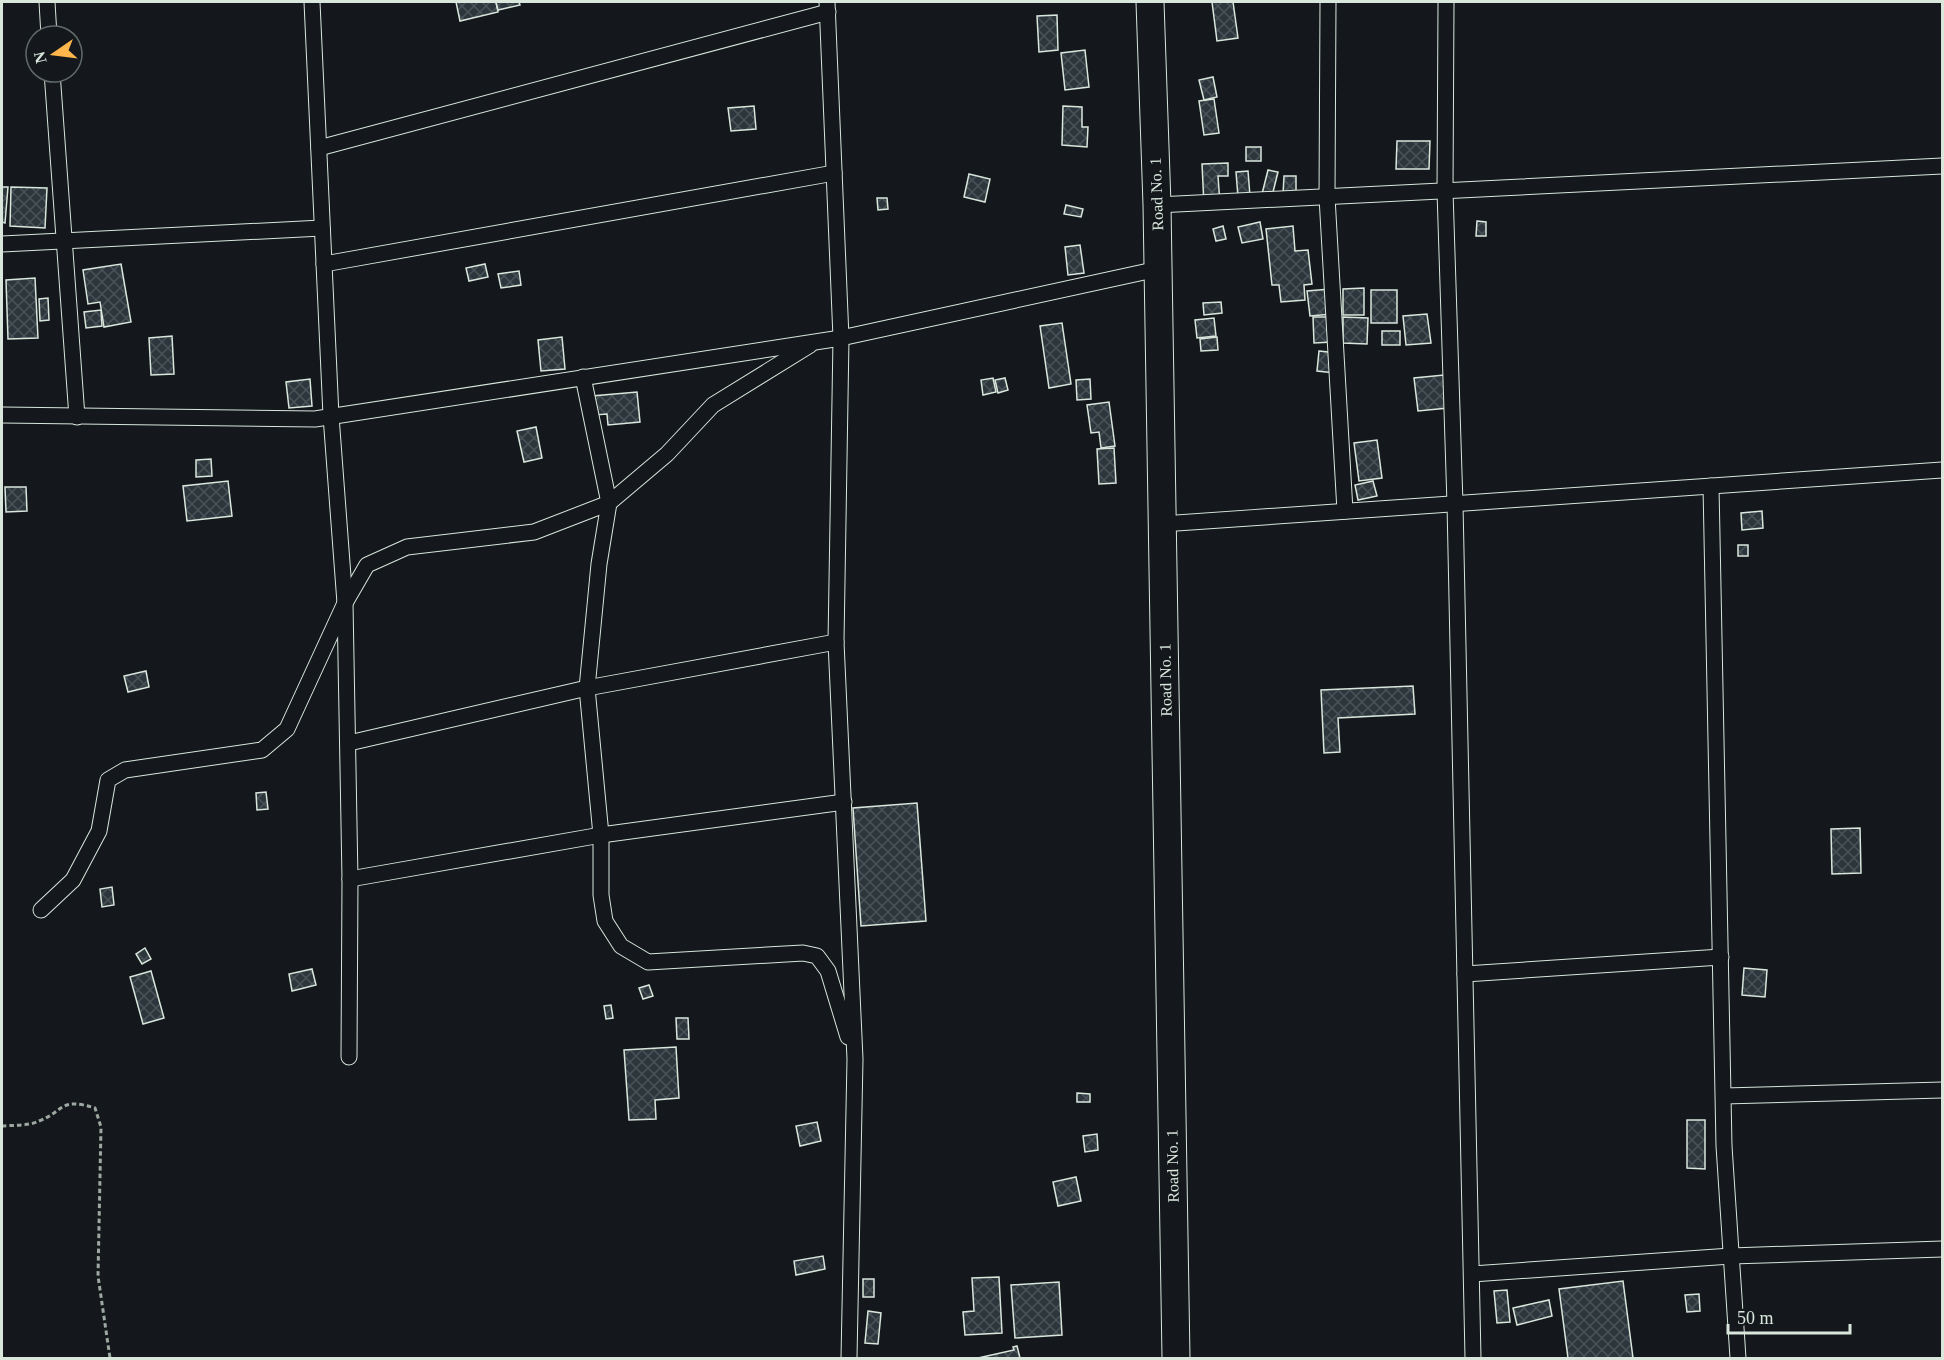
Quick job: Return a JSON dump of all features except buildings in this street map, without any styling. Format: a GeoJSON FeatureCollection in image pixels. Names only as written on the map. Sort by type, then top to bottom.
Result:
{"type":"FeatureCollection","features":[{"type":"Feature","properties":{"kind":"highway","name":"Road No. 1"},"geometry":{"type":"LineString","coordinates":[[1150,2],[1157,205],[1176,1359]]}},
{"type":"Feature","properties":{"kind":"street"},"geometry":{"type":"LineString","coordinates":[[47,2],[48,24]]}},
{"type":"Feature","properties":{"kind":"street"},"geometry":{"type":"LineString","coordinates":[[312,2],[331,416],[345,603],[349,743],[349,1058]]}},
{"type":"Feature","properties":{"kind":"street"},"geometry":{"type":"LineString","coordinates":[[1328,2],[1327,197],[1344,511]]}},
{"type":"Feature","properties":{"kind":"street"},"geometry":{"type":"LineString","coordinates":[[1446,2],[1445,191],[1455,504],[1473,1359]]}},
{"type":"Feature","properties":{"kind":"street"},"geometry":{"type":"LineString","coordinates":[[319,148],[828,7],[841,338],[836,642],[855,1059],[849,1359]]}},
{"type":"Feature","properties":{"kind":"street"},"geometry":{"type":"LineString","coordinates":[[53,84],[77,417]]}},
{"type":"Feature","properties":{"kind":"street"},"geometry":{"type":"LineString","coordinates":[[1157,205],[1942,166]]}},
{"type":"Feature","properties":{"kind":"street"},"geometry":{"type":"LineString","coordinates":[[324,264],[834,173]]}},
{"type":"Feature","properties":{"kind":"street"},"geometry":{"type":"LineString","coordinates":[[2,244],[322,228]]}},
{"type":"Feature","properties":{"kind":"street"},"geometry":{"type":"LineString","coordinates":[[2,416],[315,419],[841,338],[1158,269]]}},
{"type":"Feature","properties":{"kind":"street"},"geometry":{"type":"LineString","coordinates":[[41,910],[73,880],[99,831],[108,780],[125,770],[262,750],[287,729],[345,603],[367,565],[407,547],[534,532],[609,503],[667,454],[713,405],[815,342]]}},
{"type":"Feature","properties":{"kind":"street"},"geometry":{"type":"LineString","coordinates":[[583,377],[609,503],[599,564],[587,688],[601,835],[601,895],[605,921],[621,946],[648,962],[803,953],[817,956],[828,971],[855,1059]]}},
{"type":"Feature","properties":{"kind":"street"},"geometry":{"type":"LineString","coordinates":[[1162,524],[1942,470]]}},
{"type":"Feature","properties":{"kind":"street"},"geometry":{"type":"LineString","coordinates":[[1711,486],[1724,1096],[1738,1359]]}},
{"type":"Feature","properties":{"kind":"street"},"geometry":{"type":"LineString","coordinates":[[349,743],[587,688],[836,642]]}},
{"type":"Feature","properties":{"kind":"street"},"geometry":{"type":"LineString","coordinates":[[350,879],[601,835],[844,802]]}},
{"type":"Feature","properties":{"kind":"street"},"geometry":{"type":"LineString","coordinates":[[1465,974],[1721,957]]}},
{"type":"Feature","properties":{"kind":"street"},"geometry":{"type":"LineString","coordinates":[[1724,1096],[1942,1090]]}},
{"type":"Feature","properties":{"kind":"street"},"geometry":{"type":"LineString","coordinates":[[1472,1274],[1731,1256],[1942,1249]]}},
{"type":"Feature","properties":{"kind":"path"},"geometry":{"type":"LineString","coordinates":[[2,1126],[38,1122],[62,1105],[83,1104],[95,1108],[100,1127],[98,1276],[110,1359]]}}]}
